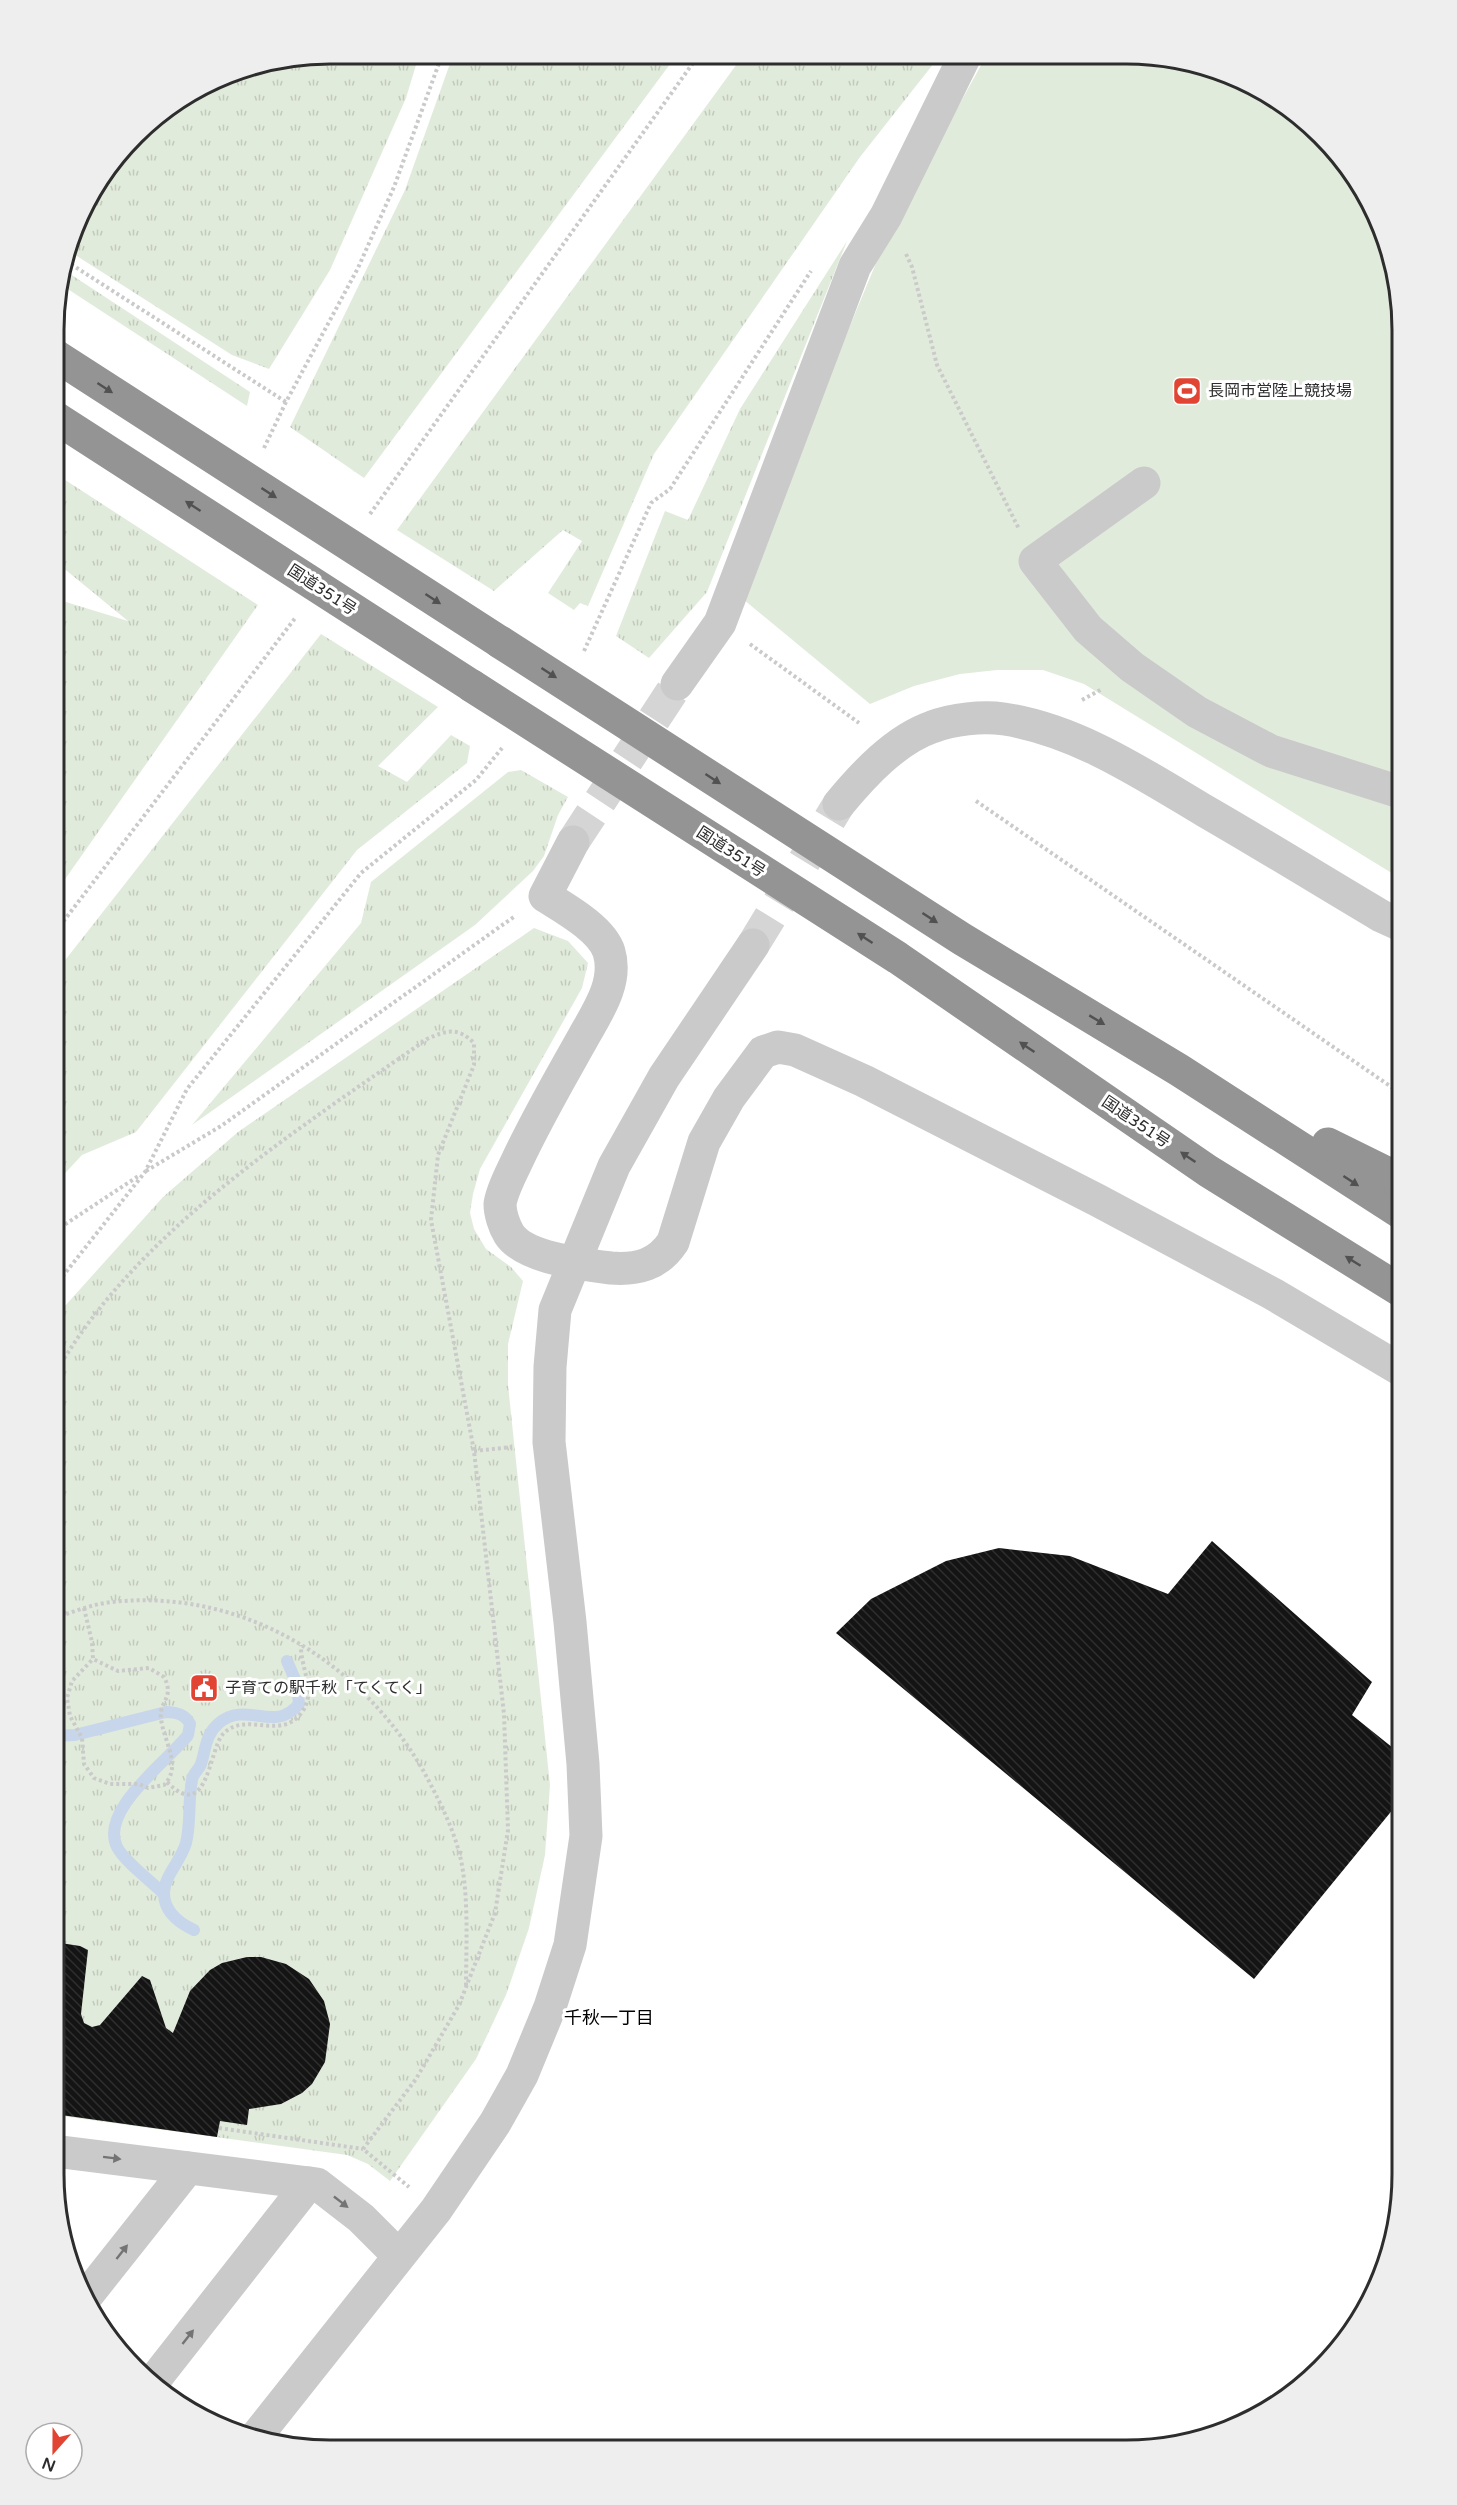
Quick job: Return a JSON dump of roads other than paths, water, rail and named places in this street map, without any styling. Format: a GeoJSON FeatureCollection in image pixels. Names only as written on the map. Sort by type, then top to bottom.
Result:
{"type":"FeatureCollection","features":[{"type":"Feature","properties":{"kind":"highway"},"geometry":{"type":"LineString","coordinates":[[64,361],[962,939],[1179,1070],[1392,1207]]}},
{"type":"Feature","properties":{"kind":"highway","name":"国道351号"},"geometry":{"type":"LineString","coordinates":[[64,423],[897,958],[1208,1171],[1392,1285]]}},
{"type":"Feature","properties":{"kind":"highway"},"geometry":{"type":"LineString","coordinates":[[1179,1070],[1392,1176]]}},
{"type":"Feature","properties":{"kind":"street"},"geometry":{"type":"LineString","coordinates":[[677,684],[720,623],[855,266],[886,216],[961,64]]}},
{"type":"Feature","properties":{"kind":"street"},"geometry":{"type":"LineString","coordinates":[[1144,483],[1035,561],[1088,629],[1131,667],[1197,712],[1270,751],[1392,790]]}},
{"type":"Feature","properties":{"kind":"street"},"geometry":{"type":"LineString","coordinates":[[839,804],[866,772],[891,751],[931,727],[963,720],[1002,718],[1045,728],[1093,748],[1151,778],[1392,921]]}},
{"type":"Feature","properties":{"kind":"street"},"geometry":{"type":"LineString","coordinates":[[573,842],[545,896],[585,922],[609,950],[613,972],[603,1004],[528,1137],[500,1204],[503,1221],[510,1236],[536,1252],[573,1264],[621,1269],[646,1266],[664,1256],[673,1242],[704,1142],[729,1098],[763,1052],[778,1047],[795,1050],[864,1081],[1097,1200],[1273,1294],[1392,1364]]}},
{"type":"Feature","properties":{"kind":"street"},"geometry":{"type":"LineString","coordinates":[[261,2431],[436,2210],[495,2124],[522,2075],[550,2007],[570,1945],[586,1836],[583,1764],[549,1442],[550,1367],[555,1311],[620,1156],[664,1077],[753,945]]}},
{"type":"Feature","properties":{"kind":"street"},"geometry":{"type":"LineString","coordinates":[[64,2158],[188,2168],[317,2184],[361,2218],[398,2255]]}},
{"type":"Feature","properties":{"kind":"street"},"geometry":{"type":"LineString","coordinates":[[92,2291],[188,2168]]}},
{"type":"Feature","properties":{"kind":"street"},"geometry":{"type":"LineString","coordinates":[[157,2377],[309,2183]]}},
{"type":"Feature","properties":{"kind":"waterway"},"geometry":{"type":"LineString","coordinates":[[194,1930],[173,1916],[167,1906],[164,1893],[167,1881],[186,1843],[193,1778],[201,1764],[208,1737],[219,1723],[229,1717],[240,1715],[280,1716],[290,1712],[299,1704],[297,1684],[287,1661]]}},
{"type":"Feature","properties":{"kind":"waterway"},"geometry":{"type":"LineString","coordinates":[[64,1736],[75,1735],[166,1712],[180,1714],[190,1724],[188,1735],[126,1802],[114,1833],[121,1853],[163,1893]]}},
{"type":"Feature","properties":{"kind":"tunnel"},"geometry":{"type":"LineString","coordinates":[[573,842],[677,684]]}},
{"type":"Feature","properties":{"kind":"tunnel"},"geometry":{"type":"LineString","coordinates":[[753,945],[839,804]]}},
{"type":"Feature","properties":{"kind":"place","name":"長岡市営陸上競技場"},"geometry":{"type":"Point","coordinates":[1187,391]}},
{"type":"Feature","properties":{"kind":"place","name":"子育ての駅千秋「てくてく」"},"geometry":{"type":"Point","coordinates":[204,1688]}},
{"type":"Feature","properties":{"kind":"district","name":"千秋一丁目"},"geometry":{"type":"Point","coordinates":[609,2018]}}]}
